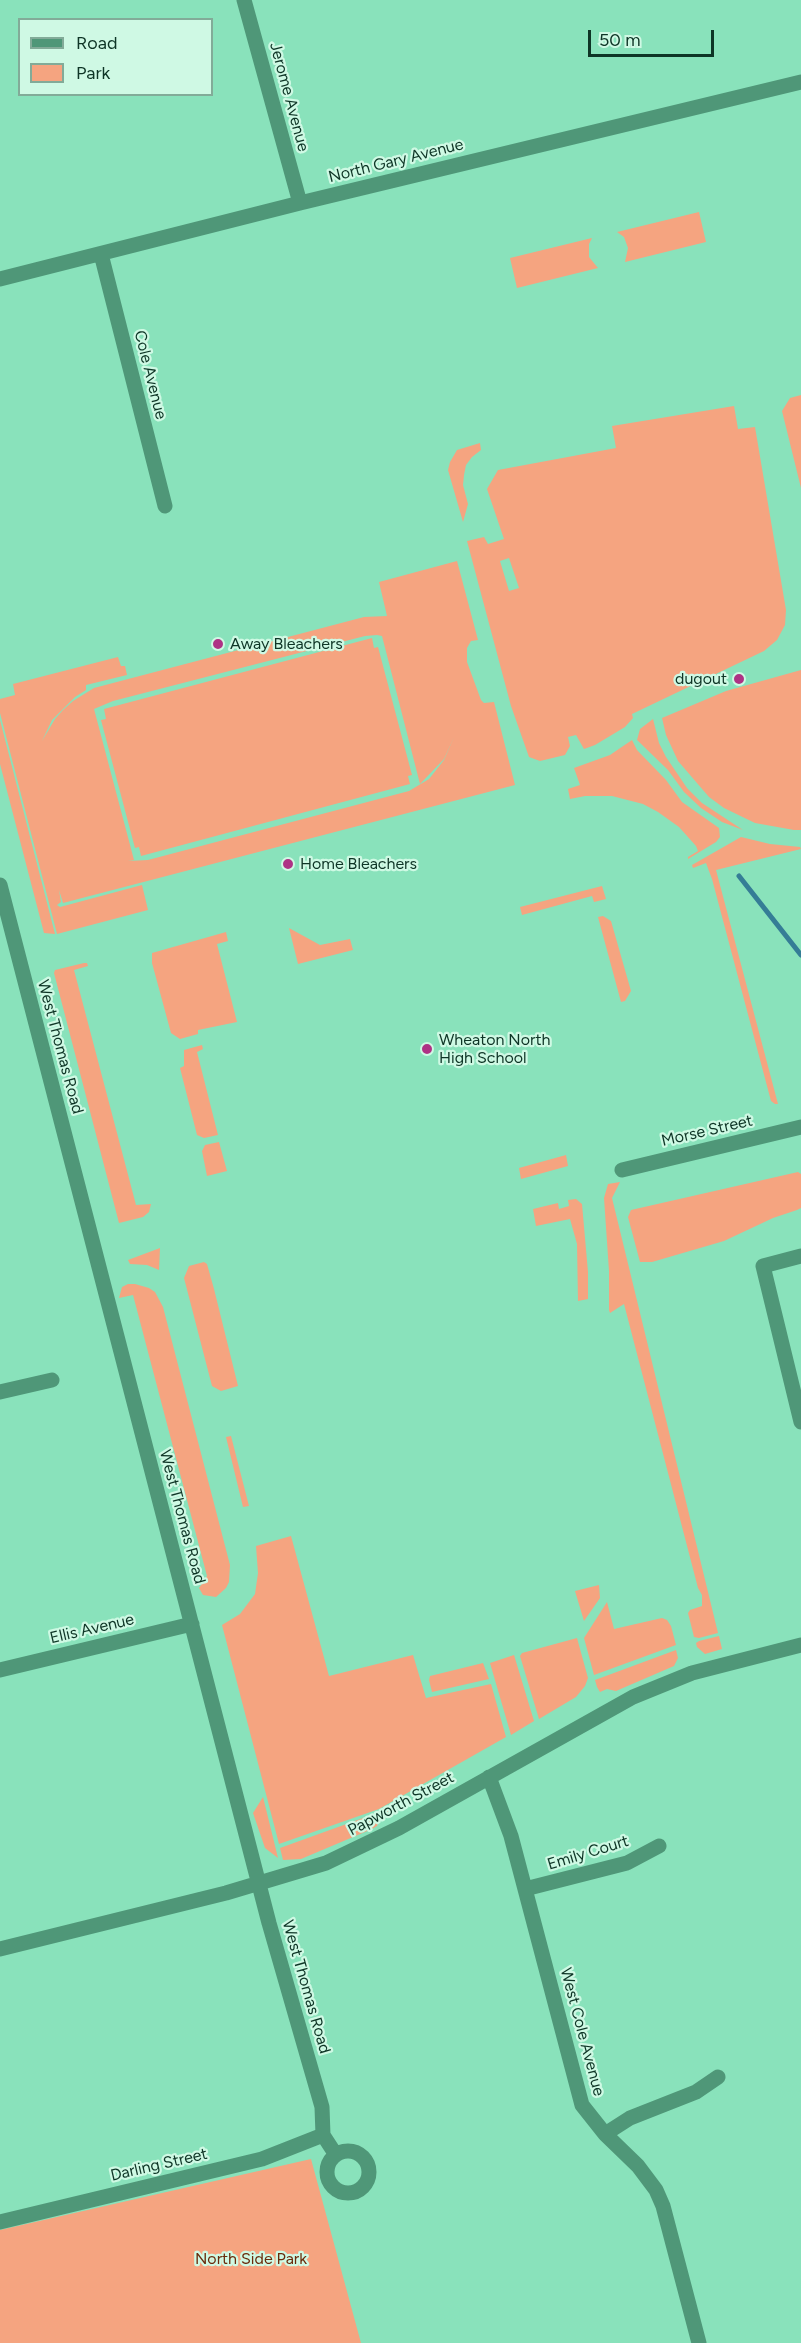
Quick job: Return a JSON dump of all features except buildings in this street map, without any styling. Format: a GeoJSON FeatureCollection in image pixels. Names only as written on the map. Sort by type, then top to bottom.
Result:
{"type":"FeatureCollection","features":[{"type":"Feature","properties":{"kind":"street","name":"Jerome Avenue"},"geometry":{"type":"LineString","coordinates":[[244,0],[300,203]]}},
{"type":"Feature","properties":{"kind":"street","name":"North Gary Avenue"},"geometry":{"type":"LineString","coordinates":[[0,279],[801,81]]}},
{"type":"Feature","properties":{"kind":"street","name":"Cole Avenue"},"geometry":{"type":"LineString","coordinates":[[101,254],[165,506]]}},
{"type":"Feature","properties":{"kind":"street","name":"West Thomas Road"},"geometry":{"type":"LineString","coordinates":[[0,885],[259,1883],[322,2107],[323,2134],[336,2155]]}},
{"type":"Feature","properties":{"kind":"street","name":"Morse Street"},"geometry":{"type":"LineString","coordinates":[[622,1170],[801,1127]]}},
{"type":"Feature","properties":{"kind":"street"},"geometry":{"type":"LineString","coordinates":[[801,1256],[763,1266],[801,1422]]}},
{"type":"Feature","properties":{"kind":"street"},"geometry":{"type":"LineString","coordinates":[[0,1392],[52,1380]]}},
{"type":"Feature","properties":{"kind":"street","name":"Ellis Avenue"},"geometry":{"type":"LineString","coordinates":[[0,1670],[192,1624]]}},
{"type":"Feature","properties":{"kind":"street","name":"Papworth Street"},"geometry":{"type":"LineString","coordinates":[[0,1949],[308,1869],[366,1845],[633,1697],[702,1670],[801,1645]]}},
{"type":"Feature","properties":{"kind":"street","name":"West Cole Avenue"},"geometry":{"type":"LineString","coordinates":[[489,1777],[511,1836],[582,2105],[605,2134],[638,2166],[656,2190],[663,2206],[699,2343]]}},
{"type":"Feature","properties":{"kind":"street","name":"Emily Court"},"geometry":{"type":"LineString","coordinates":[[525,1889],[627,1863],[659,1846]]}},
{"type":"Feature","properties":{"kind":"street"},"geometry":{"type":"LineString","coordinates":[[605,2134],[630,2118],[696,2091],[718,2077]]}},
{"type":"Feature","properties":{"kind":"street","name":"Darling Street"},"geometry":{"type":"LineString","coordinates":[[0,2222],[262,2159],[323,2134]]}},
{"type":"Feature","properties":{"kind":"green space"},"geometry":{"type":"Polygon","coordinates":[[[699,212],[706,242],[625,262],[628,248],[624,237],[617,232],[699,212]]]}},
{"type":"Feature","properties":{"kind":"green space"},"geometry":{"type":"Polygon","coordinates":[[[592,238],[589,244],[589,257],[598,268],[517,288],[510,258],[592,238]]]}},
{"type":"Feature","properties":{"kind":"green space"},"geometry":{"type":"Polygon","coordinates":[[[801,395],[801,488],[782,411],[790,398],[801,395]]]}},
{"type":"Feature","properties":{"kind":"green space"},"geometry":{"type":"Polygon","coordinates":[[[734,406],[738,429],[755,427],[786,610],[785,625],[777,640],[764,651],[632,714],[633,718],[625,727],[595,745],[584,749],[576,735],[568,737],[570,746],[565,755],[540,761],[529,757],[511,706],[467,541],[484,537],[488,544],[504,539],[487,489],[498,470],[616,448],[612,426],[734,406]],[[509,558],[500,561],[509,591],[519,588],[509,558]]]}},
{"type":"Feature","properties":{"kind":"green space"},"geometry":{"type":"Polygon","coordinates":[[[480,443],[481,450],[466,465],[463,485],[468,504],[463,522],[448,470],[457,450],[480,443]]]}},
{"type":"Feature","properties":{"kind":"green space"},"geometry":{"type":"Polygon","coordinates":[[[457,561],[478,640],[471,641],[467,648],[467,662],[481,700],[484,703],[494,702],[515,785],[63,903],[59,890],[61,902],[57,905],[60,907],[142,885],[148,910],[57,934],[0,713],[0,699],[15,695],[13,684],[118,657],[121,666],[125,666],[127,675],[86,685],[86,690],[75,697],[52,720],[42,741],[63,710],[94,688],[364,617],[387,616],[379,582],[457,561]],[[365,636],[113,701],[94,709],[134,860],[128,861],[148,860],[409,791],[429,779],[444,760],[454,737],[444,759],[420,784],[382,636],[365,636]]]}},
{"type":"Feature","properties":{"kind":"green space"},"geometry":{"type":"Polygon","coordinates":[[[372,638],[374,648],[378,647],[412,775],[408,776],[410,784],[141,856],[139,847],[135,848],[101,720],[106,719],[104,709],[372,638]]]}},
{"type":"Feature","properties":{"kind":"green space"},"geometry":{"type":"Polygon","coordinates":[[[801,670],[801,830],[794,830],[755,823],[724,808],[709,797],[678,761],[666,735],[662,718],[726,691],[801,670]]]}},
{"type":"Feature","properties":{"kind":"green space"},"geometry":{"type":"Polygon","coordinates":[[[653,719],[659,743],[687,788],[702,803],[743,830],[722,822],[701,808],[684,792],[668,770],[637,740],[640,729],[653,719]]]}},
{"type":"Feature","properties":{"kind":"green space"},"geometry":{"type":"Polygon","coordinates":[[[0,720],[55,934],[44,933],[0,764],[0,720]]]}},
{"type":"Feature","properties":{"kind":"green space"},"geometry":{"type":"Polygon","coordinates":[[[632,740],[637,750],[666,780],[682,802],[719,828],[720,837],[716,842],[688,859],[698,851],[696,846],[679,827],[643,804],[612,796],[585,796],[570,799],[568,789],[580,785],[574,768],[610,755],[632,740]]]}},
{"type":"Feature","properties":{"kind":"green space"},"geometry":{"type":"Polygon","coordinates":[[[741,837],[801,849],[716,870],[778,1104],[771,1101],[712,879],[706,863],[693,868],[692,865],[741,837]]]}},
{"type":"Feature","properties":{"kind":"green space"},"geometry":{"type":"Polygon","coordinates":[[[602,886],[606,899],[594,902],[592,896],[522,915],[520,907],[602,886]]]}},
{"type":"Feature","properties":{"kind":"green space"},"geometry":{"type":"Polygon","coordinates":[[[603,916],[611,921],[631,991],[625,1001],[621,1002],[598,917],[603,916]]]}},
{"type":"Feature","properties":{"kind":"green space"},"geometry":{"type":"Polygon","coordinates":[[[289,928],[320,945],[350,939],[353,950],[298,964],[289,928]]]}},
{"type":"Feature","properties":{"kind":"green space"},"geometry":{"type":"Polygon","coordinates":[[[226,932],[228,941],[217,944],[237,1022],[198,1030],[198,1034],[180,1039],[171,1033],[152,963],[152,953],[226,932]]]}},
{"type":"Feature","properties":{"kind":"green space"},"geometry":{"type":"Polygon","coordinates":[[[84,963],[88,966],[74,970],[136,1205],[151,1204],[149,1212],[143,1217],[119,1223],[54,973],[55,970],[84,963]]]}},
{"type":"Feature","properties":{"kind":"green space"},"geometry":{"type":"Polygon","coordinates":[[[202,1045],[203,1049],[197,1052],[218,1135],[204,1138],[197,1135],[180,1068],[184,1066],[184,1050],[202,1045]]]}},
{"type":"Feature","properties":{"kind":"green space"},"geometry":{"type":"Polygon","coordinates":[[[219,1142],[227,1171],[207,1176],[202,1151],[205,1145],[219,1142]]]}},
{"type":"Feature","properties":{"kind":"green space"},"geometry":{"type":"Polygon","coordinates":[[[566,1155],[568,1166],[521,1179],[519,1168],[566,1155]]]}},
{"type":"Feature","properties":{"kind":"green space"},"geometry":{"type":"Polygon","coordinates":[[[798,1172],[801,1174],[801,1208],[773,1218],[724,1241],[652,1262],[640,1262],[628,1217],[631,1210],[798,1172]]]}},
{"type":"Feature","properties":{"kind":"green space"},"geometry":{"type":"Polygon","coordinates":[[[620,1182],[612,1198],[718,1633],[699,1638],[694,1637],[688,1613],[702,1606],[702,1595],[698,1588],[624,1304],[610,1313],[609,1310],[604,1198],[608,1184],[620,1182]]]}},
{"type":"Feature","properties":{"kind":"green space"},"geometry":{"type":"Polygon","coordinates":[[[576,1199],[582,1204],[588,1272],[588,1299],[578,1301],[577,1244],[570,1219],[536,1226],[533,1209],[558,1203],[559,1209],[569,1206],[568,1200],[576,1199]]]}},
{"type":"Feature","properties":{"kind":"green space"},"geometry":{"type":"Polygon","coordinates":[[[160,1248],[159,1270],[147,1265],[130,1264],[128,1260],[160,1248]]]}},
{"type":"Feature","properties":{"kind":"green space"},"geometry":{"type":"Polygon","coordinates":[[[204,1262],[207,1264],[214,1289],[238,1386],[221,1391],[212,1386],[184,1278],[189,1266],[204,1262]]]}},
{"type":"Feature","properties":{"kind":"green space"},"geometry":{"type":"Polygon","coordinates":[[[128,1284],[149,1288],[155,1292],[163,1307],[230,1565],[229,1582],[216,1597],[203,1595],[199,1588],[207,1576],[133,1295],[119,1298],[122,1287],[128,1284]]]}},
{"type":"Feature","properties":{"kind":"green space"},"geometry":{"type":"Polygon","coordinates":[[[231,1436],[249,1506],[243,1507],[226,1437],[231,1436]]]}},
{"type":"Feature","properties":{"kind":"green space"},"geometry":{"type":"Polygon","coordinates":[[[291,1536],[329,1676],[413,1655],[426,1698],[491,1684],[506,1737],[379,1809],[279,1844],[222,1625],[240,1614],[255,1594],[258,1573],[256,1546],[291,1536]]]}},
{"type":"Feature","properties":{"kind":"green space"},"geometry":{"type":"Polygon","coordinates":[[[599,1585],[600,1598],[584,1621],[575,1591],[599,1585]]]}},
{"type":"Feature","properties":{"kind":"green space"},"geometry":{"type":"Polygon","coordinates":[[[607,1602],[614,1629],[662,1618],[667,1620],[671,1626],[676,1645],[594,1675],[584,1638],[607,1602]]]}},
{"type":"Feature","properties":{"kind":"green space"},"geometry":{"type":"Polygon","coordinates":[[[719,1636],[722,1649],[705,1654],[697,1647],[696,1643],[699,1641],[719,1636]]]}},
{"type":"Feature","properties":{"kind":"green space"},"geometry":{"type":"Polygon","coordinates":[[[577,1638],[588,1678],[585,1686],[576,1697],[539,1719],[520,1656],[522,1653],[577,1638]]]}},
{"type":"Feature","properties":{"kind":"green space"},"geometry":{"type":"Polygon","coordinates":[[[676,1650],[678,1658],[674,1666],[616,1691],[607,1689],[600,1692],[597,1687],[595,1680],[676,1650]]]}},
{"type":"Feature","properties":{"kind":"green space"},"geometry":{"type":"Polygon","coordinates":[[[514,1655],[534,1721],[511,1735],[490,1663],[514,1655]]]}},
{"type":"Feature","properties":{"kind":"green space"},"geometry":{"type":"Polygon","coordinates":[[[483,1663],[489,1679],[432,1692],[430,1676],[483,1663]]]}},
{"type":"Feature","properties":{"kind":"green space"},"geometry":{"type":"Polygon","coordinates":[[[263,1797],[278,1858],[265,1848],[253,1813],[263,1797]]]}},
{"type":"Feature","properties":{"kind":"green space"},"geometry":{"type":"Polygon","coordinates":[[[388,1809],[389,1811],[380,1819],[377,1826],[372,1829],[301,1859],[283,1860],[280,1848],[388,1809]]]}},
{"type":"Feature","properties":{"kind":"green space","name":"North Side Park"},"geometry":{"type":"Polygon","coordinates":[[[311,2159],[361,2343],[0,2343],[0,2230],[311,2159]]]}},
{"type":"Feature","properties":{"kind":"waterway"},"geometry":{"type":"LineString","coordinates":[[739,876],[801,955]]}},
{"type":"Feature","properties":{"kind":"place","name":"Away Bleachers"},"geometry":{"type":"Point","coordinates":[218,644]}},
{"type":"Feature","properties":{"kind":"place","name":"dugout"},"geometry":{"type":"Point","coordinates":[739,679]}},
{"type":"Feature","properties":{"kind":"place","name":"Home Bleachers"},"geometry":{"type":"Point","coordinates":[288,864]}},
{"type":"Feature","properties":{"kind":"place","name":"Wheaton North High School"},"geometry":{"type":"Point","coordinates":[427,1049]}}]}
